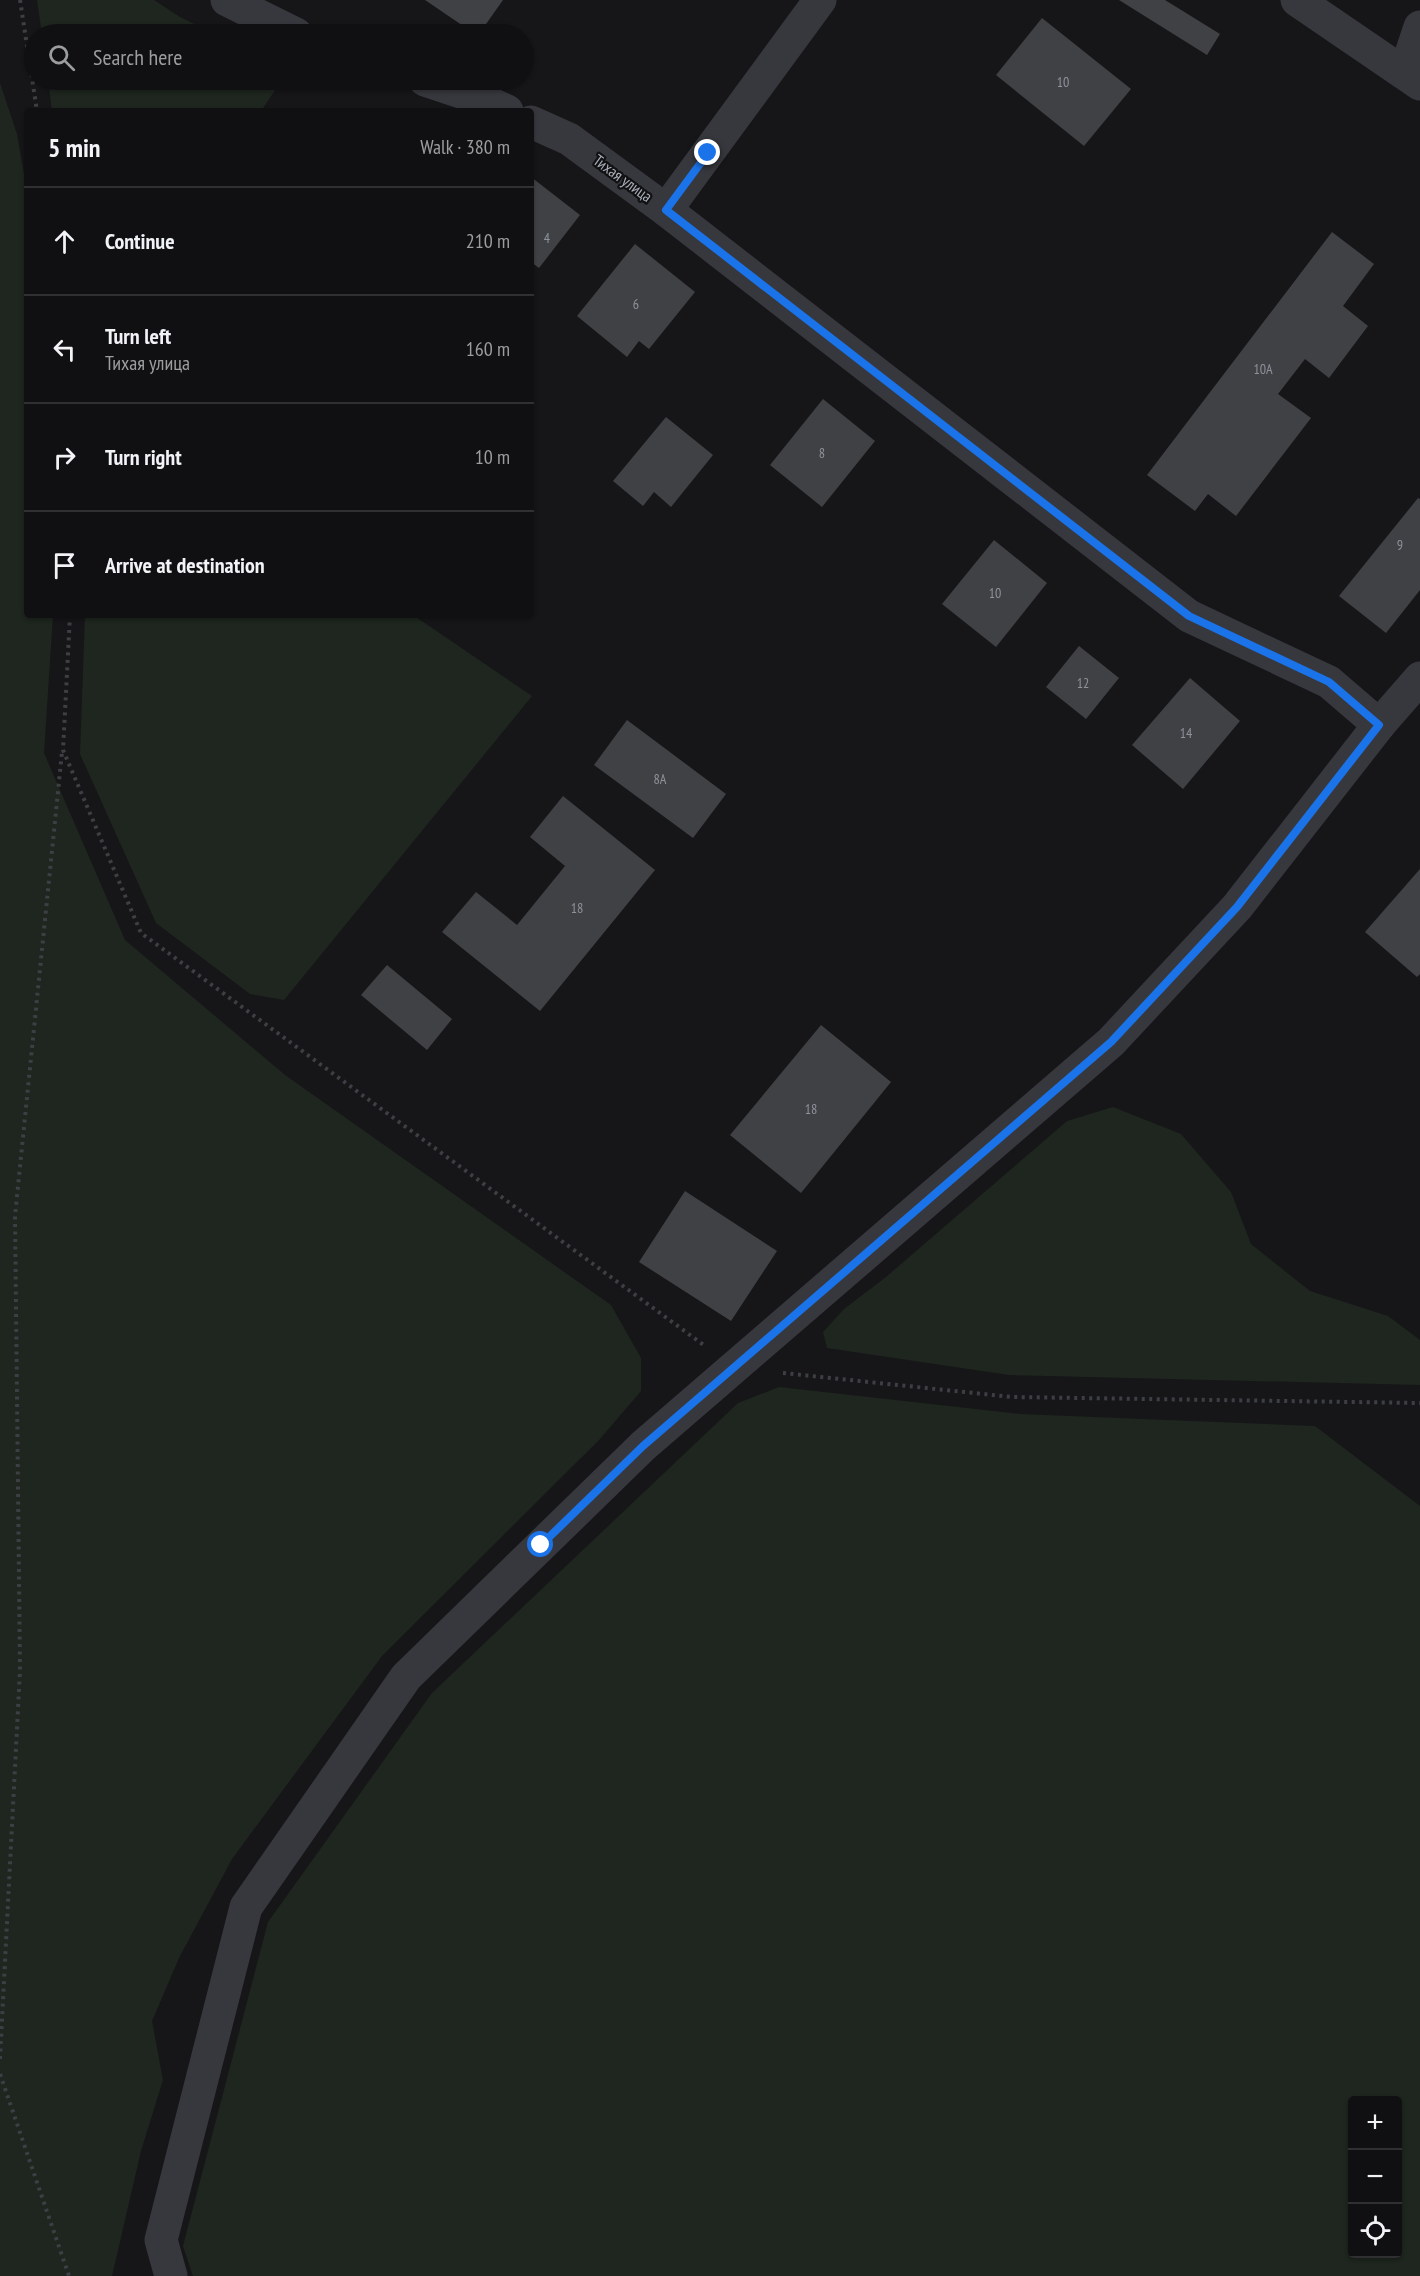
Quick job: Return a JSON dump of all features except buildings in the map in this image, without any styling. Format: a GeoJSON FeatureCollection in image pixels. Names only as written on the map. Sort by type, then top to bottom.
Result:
{"type":"FeatureCollection","features":[{"type":"Feature","properties":{"kind":"street"},"geometry":{"type":"LineString","coordinates":[[227,0],[276,24]]}},
{"type":"Feature","properties":{"kind":"street"},"geometry":{"type":"LineString","coordinates":[[666,210],[820,0]]}},
{"type":"Feature","properties":{"kind":"street"},"geometry":{"type":"LineString","coordinates":[[1297,0],[1412,78],[1420,27]]}},
{"type":"Feature","properties":{"kind":"street"},"geometry":{"type":"LineString","coordinates":[[455,90],[501,108]]}},
{"type":"Feature","properties":{"kind":"street","name":"Тихая улица"},"geometry":{"type":"LineString","coordinates":[[534,123],[569,139],[666,210],[1189,616],[1329,682],[1379,725]]}},
{"type":"Feature","properties":{"kind":"street"},"geometry":{"type":"LineString","coordinates":[[171,2276],[161,2240],[246,1907],[406,1677],[643,1446],[1111,1042],[1237,907],[1379,725],[1418,684]]}},
{"type":"Feature","properties":{"kind":"path"},"geometry":{"type":"LineString","coordinates":[[20,0],[24,26]]}},
{"type":"Feature","properties":{"kind":"path"},"geometry":{"type":"LineString","coordinates":[[34,90],[37,108]]}},
{"type":"Feature","properties":{"kind":"path"},"geometry":{"type":"LineString","coordinates":[[0,2059],[20,1670],[15,1216],[63,750],[70,618]]}},
{"type":"Feature","properties":{"kind":"path"},"geometry":{"type":"LineString","coordinates":[[63,750],[141,933],[735,1368],[1012,1397],[1420,1403]]}},
{"type":"Feature","properties":{"kind":"path"},"geometry":{"type":"LineString","coordinates":[[0,2074],[69,2276]]}},
{"type":"Feature","properties":{"kind":"shaded area"},"geometry":{"type":"Polygon","coordinates":[[[37,0],[154,0],[194,24],[41,24],[37,0]]]}},
{"type":"Feature","properties":{"kind":"shaded area"},"geometry":{"type":"Polygon","coordinates":[[[0,83],[17,134],[24,174],[24,618],[53,618],[44,753],[125,940],[285,1075],[611,1305],[641,1358],[641,1391],[599,1440],[382,1656],[232,1859],[179,1958],[152,2021],[163,2080],[141,2151],[112,2276],[0,2276],[0,83]]]}},
{"type":"Feature","properties":{"kind":"shaded area"},"geometry":{"type":"Polygon","coordinates":[[[49,90],[275,90],[263,108],[52,108],[49,90]]]}},
{"type":"Feature","properties":{"kind":"shaded area"},"geometry":{"type":"Polygon","coordinates":[[[85,618],[417,618],[532,696],[284,1000],[250,994],[156,923],[80,754],[85,618]]]}},
{"type":"Feature","properties":{"kind":"shaded area"},"geometry":{"type":"Polygon","coordinates":[[[1113,1107],[1181,1134],[1231,1192],[1251,1244],[1310,1291],[1388,1316],[1420,1340],[1420,1385],[1009,1375],[827,1348],[823,1332],[844,1309],[886,1277],[1067,1121],[1113,1107]]]}},
{"type":"Feature","properties":{"kind":"shaded area"},"geometry":{"type":"Polygon","coordinates":[[[779,1387],[1020,1414],[1315,1426],[1420,1506],[1420,2276],[193,2276],[183,2246],[268,1922],[432,1693],[738,1403],[779,1387]]]}},
{"type":"Feature","properties":{"kind":"route"},"geometry":{"type":"LineString","coordinates":[[541,1545],[643,1446],[1111,1042],[1237,907],[1379,725],[1329,682],[1189,616],[666,210],[708,153]]}}]}
